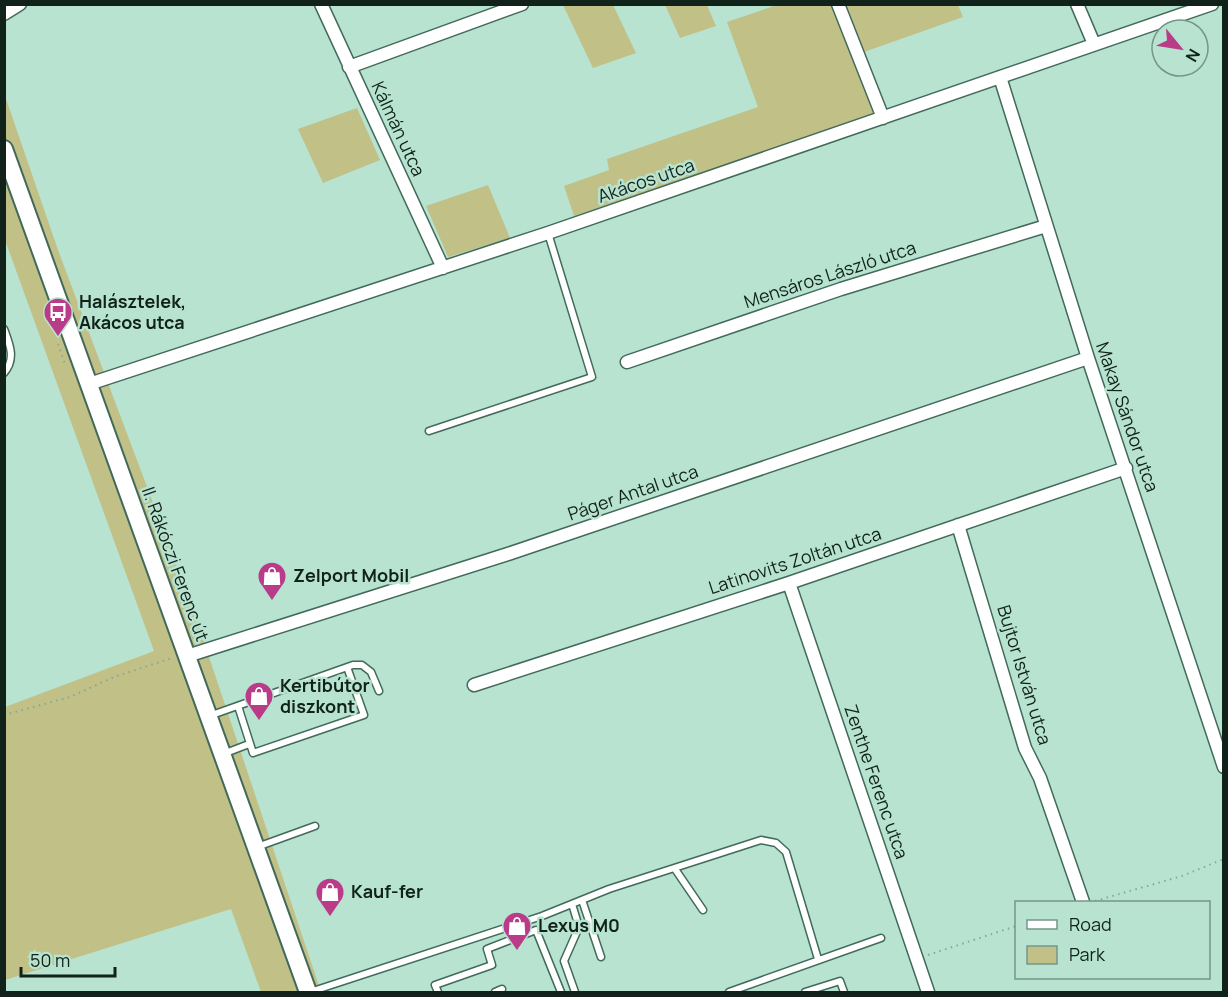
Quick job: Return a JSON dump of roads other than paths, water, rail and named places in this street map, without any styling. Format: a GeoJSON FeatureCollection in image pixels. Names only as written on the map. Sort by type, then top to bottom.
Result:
{"type":"FeatureCollection","features":[{"type":"Feature","properties":{"kind":"main road","name":"II. Rákóczi Ferenc út"},"geometry":{"type":"LineString","coordinates":[[4,149],[309,993]]}},
{"type":"Feature","properties":{"kind":"street"},"geometry":{"type":"LineString","coordinates":[[4,14],[20,4]]}},
{"type":"Feature","properties":{"kind":"street","name":"Kálmán utca"},"geometry":{"type":"LineString","coordinates":[[321,4],[443,268]]}},
{"type":"Feature","properties":{"kind":"street"},"geometry":{"type":"LineString","coordinates":[[349,67],[522,4]]}},
{"type":"Feature","properties":{"kind":"street"},"geometry":{"type":"LineString","coordinates":[[838,4],[883,118]]}},
{"type":"Feature","properties":{"kind":"street"},"geometry":{"type":"LineString","coordinates":[[1077,4],[1094,44]]}},
{"type":"Feature","properties":{"kind":"street","name":"Akácos utca"},"geometry":{"type":"LineString","coordinates":[[89,384],[548,233],[1212,4]]}},
{"type":"Feature","properties":{"kind":"street","name":"Makay Sándor utca"},"geometry":{"type":"LineString","coordinates":[[1000,77],[1088,358],[1224,767]]}},
{"type":"Feature","properties":{"kind":"street","name":"Mensáros László utca"},"geometry":{"type":"LineString","coordinates":[[627,362],[841,289],[1046,226]]}},
{"type":"Feature","properties":{"kind":"street","name":"Páger Antal utca"},"geometry":{"type":"LineString","coordinates":[[187,655],[508,554],[1088,358]]}},
{"type":"Feature","properties":{"kind":"street","name":"Latinovits Zoltán utca"},"geometry":{"type":"LineString","coordinates":[[474,685],[789,583],[1126,468]]}},
{"type":"Feature","properties":{"kind":"street","name":"Bujtor István utca"},"geometry":{"type":"LineString","coordinates":[[958,525],[1025,748],[1040,778],[1082,901]]}},
{"type":"Feature","properties":{"kind":"street","name":"Zenthe Ferenc utca"},"geometry":{"type":"LineString","coordinates":[[789,583],[928,993]]}},
{"type":"Feature","properties":{"kind":"lane"},"geometry":{"type":"LineString","coordinates":[[429,431],[592,377],[548,233]]}},
{"type":"Feature","properties":{"kind":"lane"},"geometry":{"type":"LineString","coordinates":[[4,329],[12,350],[9,367],[4,373]]}},
{"type":"Feature","properties":{"kind":"lane"},"geometry":{"type":"LineString","coordinates":[[209,716],[348,667],[362,665],[371,672],[379,691]]}},
{"type":"Feature","properties":{"kind":"lane"},"geometry":{"type":"LineString","coordinates":[[238,706],[253,753],[364,714],[348,667]]}},
{"type":"Feature","properties":{"kind":"lane"},"geometry":{"type":"LineString","coordinates":[[222,754],[249,744]]}},
{"type":"Feature","properties":{"kind":"lane"},"geometry":{"type":"LineString","coordinates":[[256,847],[315,826]]}},
{"type":"Feature","properties":{"kind":"lane"},"geometry":{"type":"LineString","coordinates":[[309,993],[761,840],[780,846],[786,852],[818,959]]}},
{"type":"Feature","properties":{"kind":"lane"},"geometry":{"type":"LineString","coordinates":[[675,869],[704,910]]}},
{"type":"Feature","properties":{"kind":"lane"},"geometry":{"type":"LineString","coordinates":[[582,900],[601,957]]}},
{"type":"Feature","properties":{"kind":"lane"},"geometry":{"type":"LineString","coordinates":[[572,904],[579,927],[564,961],[575,993]]}},
{"type":"Feature","properties":{"kind":"lane"},"geometry":{"type":"LineString","coordinates":[[438,993],[435,985],[492,964],[487,949],[536,930],[561,993]]}},
{"type":"Feature","properties":{"kind":"lane"},"geometry":{"type":"LineString","coordinates":[[729,993],[881,938]]}},
{"type":"Feature","properties":{"kind":"lane"},"geometry":{"type":"LineString","coordinates":[[805,993],[840,981],[844,993]]}},
{"type":"Feature","properties":{"kind":"lane"},"geometry":{"type":"LineString","coordinates":[[495,993],[502,989]]}},
{"type":"Feature","properties":{"kind":"place","name":"Halásztelek, Akácos utca"},"geometry":{"type":"Point","coordinates":[58,338]}},
{"type":"Feature","properties":{"kind":"place","name":"Zelport Mobil"},"geometry":{"type":"Point","coordinates":[272,602]}},
{"type":"Feature","properties":{"kind":"place","name":"Kertibútor diszkont"},"geometry":{"type":"Point","coordinates":[259,722]}},
{"type":"Feature","properties":{"kind":"place","name":"Kauf-fer"},"geometry":{"type":"Point","coordinates":[330,918]}},
{"type":"Feature","properties":{"kind":"place","name":"Lexus M0"},"geometry":{"type":"Point","coordinates":[517,952]}}]}
